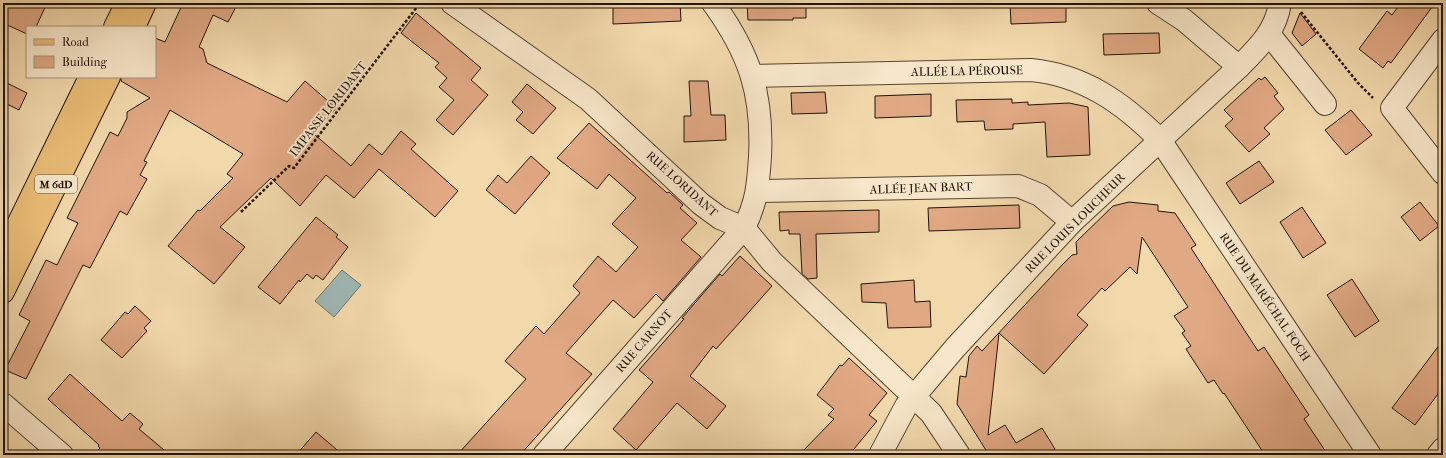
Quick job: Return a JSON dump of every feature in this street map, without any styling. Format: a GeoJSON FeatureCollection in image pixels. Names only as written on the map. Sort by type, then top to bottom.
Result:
{"type":"FeatureCollection","features":[{"type":"Feature","properties":{"kind":"main road"},"geometry":{"type":"LineString","coordinates":[[116,26],[127,3]]}},
{"type":"Feature","properties":{"kind":"main road"},"geometry":{"type":"LineString","coordinates":[[134,26],[146,3]]}},
{"type":"Feature","properties":{"kind":"main road"},"geometry":{"type":"LineString","coordinates":[[3,255],[90,78]]}},
{"type":"Feature","properties":{"kind":"main road","name":"M 6dD"},"geometry":{"type":"LineString","coordinates":[[3,292],[109,78]]}},
{"type":"Feature","properties":{"kind":"street","name":"RUE LORIDANT"},"geometry":{"type":"LineString","coordinates":[[452,3],[588,99],[701,204],[720,218],[744,228],[772,262],[914,397],[939,424],[960,455]]}},
{"type":"Feature","properties":{"kind":"street"},"geometry":{"type":"LineString","coordinates":[[713,3],[733,33],[752,76],[760,111],[761,127],[758,191],[744,228]]}},
{"type":"Feature","properties":{"kind":"street"},"geometry":{"type":"LineString","coordinates":[[1158,3],[1184,20],[1239,67]]}},
{"type":"Feature","properties":{"kind":"street","name":"RUE LOUIS LOUCHEUR"},"geometry":{"type":"LineString","coordinates":[[880,455],[906,406],[955,348],[1072,222],[1239,67],[1269,34],[1279,12],[1288,6]]}},
{"type":"Feature","properties":{"kind":"street"},"geometry":{"type":"LineString","coordinates":[[1269,34],[1326,104]]}},
{"type":"Feature","properties":{"kind":"street"},"geometry":{"type":"LineString","coordinates":[[1443,40],[1392,108],[1443,173]]}},
{"type":"Feature","properties":{"kind":"street","name":"ALLÉE LA PÉROUSE"},"geometry":{"type":"LineString","coordinates":[[752,76],[1015,70],[1046,72],[1068,77],[1098,91],[1128,110],[1160,140]]}},
{"type":"Feature","properties":{"kind":"street","name":"RUE DU MARÉCHAL FOCH"},"geometry":{"type":"LineString","coordinates":[[1160,140],[1370,455]]}},
{"type":"Feature","properties":{"kind":"street","name":"ALLÉE JEAN BART"},"geometry":{"type":"LineString","coordinates":[[758,191],[1018,186],[1040,195],[1072,222]]}},
{"type":"Feature","properties":{"kind":"street","name":"RUE CARNOT"},"geometry":{"type":"LineString","coordinates":[[544,455],[744,228]]}},
{"type":"Feature","properties":{"kind":"street"},"geometry":{"type":"LineString","coordinates":[[3,404],[62,455]]}},
{"type":"Feature","properties":{"kind":"street"},"geometry":{"type":"LineString","coordinates":[[1438,455],[1443,449]]}},
{"type":"Feature","properties":{"kind":"path","name":"IMPASSE LORIDANT"},"geometry":{"type":"LineString","coordinates":[[241,212],[289,166],[294,168],[420,3]]}},
{"type":"Feature","properties":{"kind":"path"},"geometry":{"type":"LineString","coordinates":[[1288,6],[1308,19],[1371,97],[1392,108]]}},
{"type":"Feature","properties":{"kind":"water"},"geometry":{"type":"Polygon","coordinates":[[[342,270],[361,285],[334,317],[315,301],[342,270]]]}},
{"type":"Feature","properties":{"kind":"building"},"geometry":{"type":"Polygon","coordinates":[[[12,3],[47,3],[36,26],[26,26],[26,34],[3,23],[3,8],[10,6],[12,3]]]}},
{"type":"Feature","properties":{"kind":"building"},"geometry":{"type":"Polygon","coordinates":[[[183,3],[238,3],[228,22],[213,15],[199,47],[203,49],[207,63],[287,102],[305,81],[336,108],[314,134],[351,166],[369,144],[382,155],[401,131],[416,144],[411,149],[458,191],[435,217],[379,169],[354,198],[326,175],[300,206],[271,178],[220,227],[245,247],[214,284],[168,246],[198,210],[200,211],[233,178],[227,174],[243,154],[170,110],[144,161],[147,162],[140,175],[147,179],[127,215],[120,211],[90,268],[83,265],[26,379],[5,370],[30,321],[19,315],[46,260],[57,265],[78,223],[67,218],[110,132],[118,136],[127,118],[127,112],[150,98],[121,81],[121,78],[156,78],[156,38],[165,42],[183,3]]]}},
{"type":"Feature","properties":{"kind":"building"},"geometry":{"type":"Polygon","coordinates":[[[613,3],[680,3],[681,21],[613,24],[613,3]]]}},
{"type":"Feature","properties":{"kind":"building"},"geometry":{"type":"Polygon","coordinates":[[[747,3],[806,3],[806,18],[793,18],[793,20],[748,20],[747,3]]]}},
{"type":"Feature","properties":{"kind":"building"},"geometry":{"type":"Polygon","coordinates":[[[1010,3],[1066,3],[1066,22],[1011,24],[1010,3]]]}},
{"type":"Feature","properties":{"kind":"building"},"geometry":{"type":"Polygon","coordinates":[[[1401,3],[1435,3],[1391,63],[1388,61],[1383,68],[1359,49],[1387,11],[1392,15],[1401,3]]]}},
{"type":"Feature","properties":{"kind":"building"},"geometry":{"type":"Polygon","coordinates":[[[416,13],[481,68],[471,80],[488,95],[453,135],[436,120],[454,100],[439,87],[447,78],[435,67],[439,63],[401,33],[416,13]]]}},
{"type":"Feature","properties":{"kind":"building"},"geometry":{"type":"Polygon","coordinates":[[[1300,13],[1316,34],[1302,46],[1292,33],[1300,13]]]}},
{"type":"Feature","properties":{"kind":"building"},"geometry":{"type":"Polygon","coordinates":[[[1159,33],[1160,53],[1104,55],[1103,34],[1159,33]]]}},
{"type":"Feature","properties":{"kind":"building"},"geometry":{"type":"Polygon","coordinates":[[[1265,77],[1278,93],[1274,96],[1284,109],[1264,128],[1270,134],[1249,152],[1225,126],[1233,119],[1224,110],[1259,78],[1261,80],[1265,77]]]}},
{"type":"Feature","properties":{"kind":"building"},"geometry":{"type":"Polygon","coordinates":[[[3,81],[27,93],[19,110],[3,102],[3,81]]]}},
{"type":"Feature","properties":{"kind":"building"},"geometry":{"type":"Polygon","coordinates":[[[689,81],[708,81],[711,115],[725,115],[726,140],[684,142],[684,116],[691,116],[689,81]]]}},
{"type":"Feature","properties":{"kind":"building"},"geometry":{"type":"Polygon","coordinates":[[[527,84],[556,108],[533,134],[516,120],[523,112],[512,102],[527,84]]]}},
{"type":"Feature","properties":{"kind":"building"},"geometry":{"type":"Polygon","coordinates":[[[825,92],[827,113],[792,114],[791,93],[825,92]]]}},
{"type":"Feature","properties":{"kind":"building"},"geometry":{"type":"Polygon","coordinates":[[[931,94],[931,116],[875,118],[875,96],[931,94]]]}},
{"type":"Feature","properties":{"kind":"building"},"geometry":{"type":"Polygon","coordinates":[[[1012,99],[1012,103],[1028,102],[1028,105],[1069,103],[1088,107],[1090,155],[1047,157],[1045,122],[1013,124],[1013,129],[985,130],[984,121],[957,122],[956,100],[1012,99]]]}},
{"type":"Feature","properties":{"kind":"building"},"geometry":{"type":"Polygon","coordinates":[[[1351,110],[1372,135],[1346,155],[1325,130],[1351,110]]]}},
{"type":"Feature","properties":{"kind":"building"},"geometry":{"type":"Polygon","coordinates":[[[589,123],[667,193],[669,192],[683,205],[680,208],[697,223],[681,240],[701,257],[663,301],[656,294],[634,318],[613,300],[566,353],[592,374],[520,455],[457,455],[526,379],[505,361],[536,326],[544,334],[580,293],[573,286],[598,256],[616,272],[638,247],[612,224],[636,198],[609,174],[597,189],[557,158],[589,123]]]}},
{"type":"Feature","properties":{"kind":"building"},"geometry":{"type":"Polygon","coordinates":[[[531,156],[550,173],[515,214],[486,190],[498,175],[507,183],[531,156]]]}},
{"type":"Feature","properties":{"kind":"building"},"geometry":{"type":"Polygon","coordinates":[[[1259,161],[1274,182],[1240,204],[1226,183],[1259,161]]]}},
{"type":"Feature","properties":{"kind":"building"},"geometry":{"type":"Polygon","coordinates":[[[1129,202],[1158,205],[1158,211],[1175,213],[1196,245],[1191,248],[1258,351],[1264,347],[1309,415],[1304,419],[1328,455],[1265,455],[1224,393],[1223,394],[1214,380],[1208,383],[1186,349],[1191,346],[1182,333],[1185,331],[1174,316],[1188,307],[1142,237],[1137,274],[1130,267],[1105,291],[1102,288],[1077,315],[1088,325],[1044,374],[999,333],[988,435],[1005,425],[1016,443],[1042,428],[1055,449],[1046,455],[989,455],[957,404],[960,376],[966,377],[969,356],[977,346],[982,351],[1062,265],[1072,255],[1077,254],[1076,242],[1113,206],[1129,202]]]}},
{"type":"Feature","properties":{"kind":"building"},"geometry":{"type":"Polygon","coordinates":[[[1420,202],[1439,226],[1420,241],[1401,217],[1420,202]]]}},
{"type":"Feature","properties":{"kind":"building"},"geometry":{"type":"Polygon","coordinates":[[[1019,205],[1020,228],[929,231],[928,208],[1019,205]]]}},
{"type":"Feature","properties":{"kind":"building"},"geometry":{"type":"Polygon","coordinates":[[[1302,207],[1326,243],[1303,258],[1280,222],[1302,207]]]}},
{"type":"Feature","properties":{"kind":"building"},"geometry":{"type":"Polygon","coordinates":[[[879,210],[879,232],[816,234],[817,278],[808,279],[802,274],[800,234],[789,234],[789,230],[780,231],[779,212],[879,210]]]}},
{"type":"Feature","properties":{"kind":"building"},"geometry":{"type":"Polygon","coordinates":[[[316,217],[338,235],[336,237],[348,247],[323,280],[316,275],[313,279],[307,274],[300,282],[299,280],[280,304],[258,287],[316,217]]]}},
{"type":"Feature","properties":{"kind":"building"},"geometry":{"type":"Polygon","coordinates":[[[740,256],[772,286],[716,349],[713,346],[690,376],[726,406],[707,429],[677,403],[636,450],[613,429],[653,382],[639,370],[684,319],[682,318],[720,274],[722,276],[740,256]]]}},
{"type":"Feature","properties":{"kind":"building"},"geometry":{"type":"Polygon","coordinates":[[[1352,279],[1379,321],[1355,337],[1327,295],[1352,279]]]}},
{"type":"Feature","properties":{"kind":"building"},"geometry":{"type":"Polygon","coordinates":[[[914,280],[915,302],[930,301],[931,327],[888,328],[886,303],[862,302],[861,284],[914,280]]]}},
{"type":"Feature","properties":{"kind":"building"},"geometry":{"type":"Polygon","coordinates":[[[135,306],[151,321],[144,328],[147,331],[122,358],[101,340],[125,312],[128,314],[135,306]]]}},
{"type":"Feature","properties":{"kind":"building"},"geometry":{"type":"Polygon","coordinates":[[[1443,340],[1443,387],[1415,425],[1392,408],[1443,340]]]}},
{"type":"Feature","properties":{"kind":"building"},"geometry":{"type":"Polygon","coordinates":[[[849,358],[887,393],[869,415],[877,421],[849,455],[799,455],[834,419],[828,415],[834,409],[817,395],[840,365],[842,366],[849,358]]]}},
{"type":"Feature","properties":{"kind":"building"},"geometry":{"type":"Polygon","coordinates":[[[70,374],[122,421],[130,413],[143,424],[139,429],[170,455],[94,455],[100,448],[98,446],[99,445],[48,399],[70,374]]]}},
{"type":"Feature","properties":{"kind":"building"},"geometry":{"type":"Polygon","coordinates":[[[316,432],[343,455],[296,455],[316,432]]]}}]}
